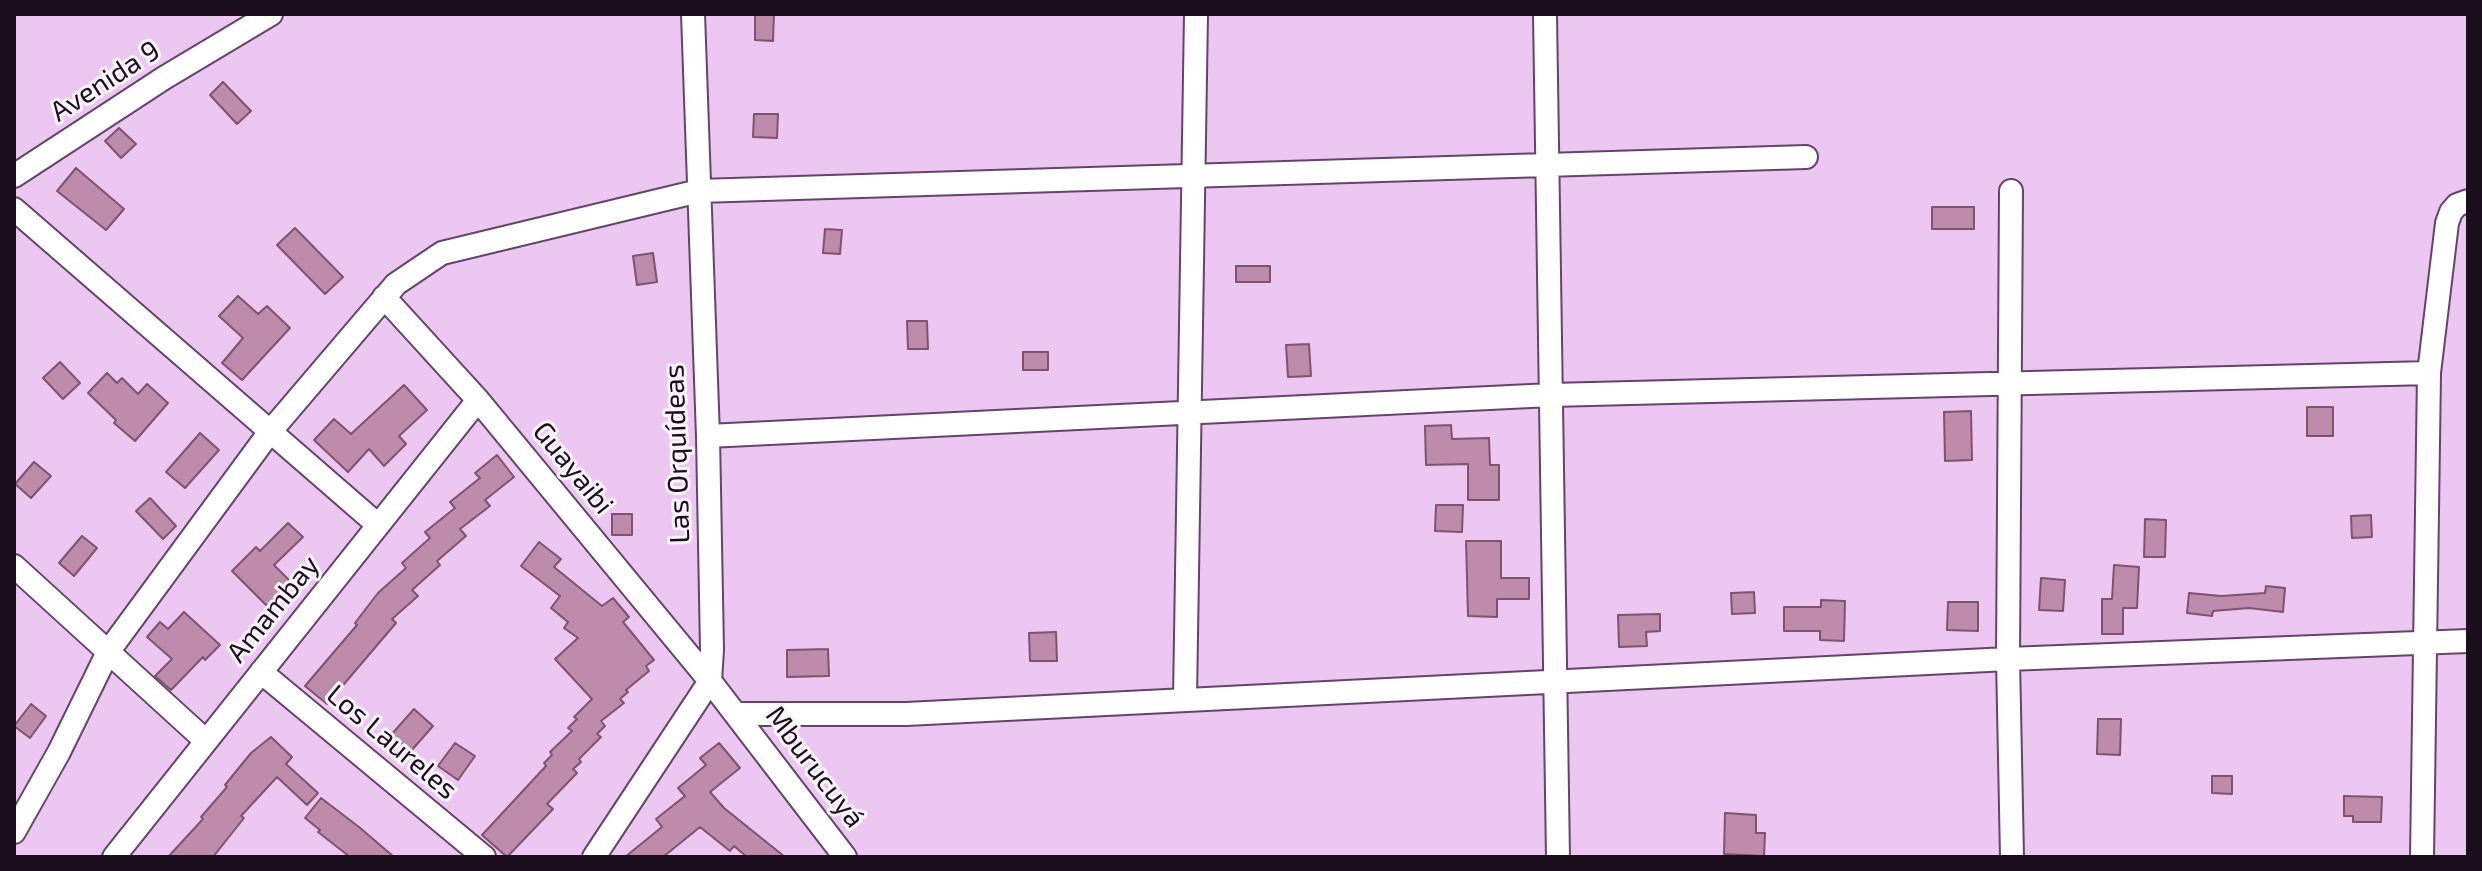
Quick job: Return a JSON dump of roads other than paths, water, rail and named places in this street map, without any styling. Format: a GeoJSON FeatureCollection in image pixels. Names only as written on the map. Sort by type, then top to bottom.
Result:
{"type":"FeatureCollection","features":[{"type":"Feature","properties":{"kind":"street","name":"Avenida 9"},"geometry":{"type":"LineString","coordinates":[[14,176],[164,78],[271,14]]}},
{"type":"Feature","properties":{"kind":"street","name":"Las Orquídeas"},"geometry":{"type":"LineString","coordinates":[[693,14],[708,436],[710,681]]}},
{"type":"Feature","properties":{"kind":"street"},"geometry":{"type":"LineString","coordinates":[[1185,698],[1196,14]]}},
{"type":"Feature","properties":{"kind":"street"},"geometry":{"type":"LineString","coordinates":[[1545,14],[1558,857]]}},
{"type":"Feature","properties":{"kind":"street"},"geometry":{"type":"LineString","coordinates":[[14,832],[59,752],[108,652],[269,433],[396,284],[442,253],[699,191],[1806,157]]}},
{"type":"Feature","properties":{"kind":"street"},"geometry":{"type":"LineString","coordinates":[[2011,191],[2008,659],[2012,857]]}},
{"type":"Feature","properties":{"kind":"street"},"geometry":{"type":"LineString","coordinates":[[2422,857],[2429,373],[2447,223],[2457,205],[2468,201]]}},
{"type":"Feature","properties":{"kind":"street"},"geometry":{"type":"LineString","coordinates":[[14,209],[378,525]]}},
{"type":"Feature","properties":{"kind":"street","name":"Guayaibi"},"geometry":{"type":"LineString","coordinates":[[384,297],[478,400],[736,714]]}},
{"type":"Feature","properties":{"kind":"street"},"geometry":{"type":"LineString","coordinates":[[708,436],[1551,395],[2429,373]]}},
{"type":"Feature","properties":{"kind":"street","name":"Amambay"},"geometry":{"type":"LineString","coordinates":[[114,857],[478,400]]}},
{"type":"Feature","properties":{"kind":"street"},"geometry":{"type":"LineString","coordinates":[[14,566],[206,741]]}},
{"type":"Feature","properties":{"kind":"street"},"geometry":{"type":"LineString","coordinates":[[736,714],[906,714],[2008,659],[2468,641]]}},
{"type":"Feature","properties":{"kind":"street","name":"Los Laureles"},"geometry":{"type":"LineString","coordinates":[[261,672],[484,857]]}},
{"type":"Feature","properties":{"kind":"street"},"geometry":{"type":"LineString","coordinates":[[594,857],[710,681]]}},
{"type":"Feature","properties":{"kind":"street","name":"Mburucuyá"},"geometry":{"type":"LineString","coordinates":[[736,714],[845,857]]}}]}
